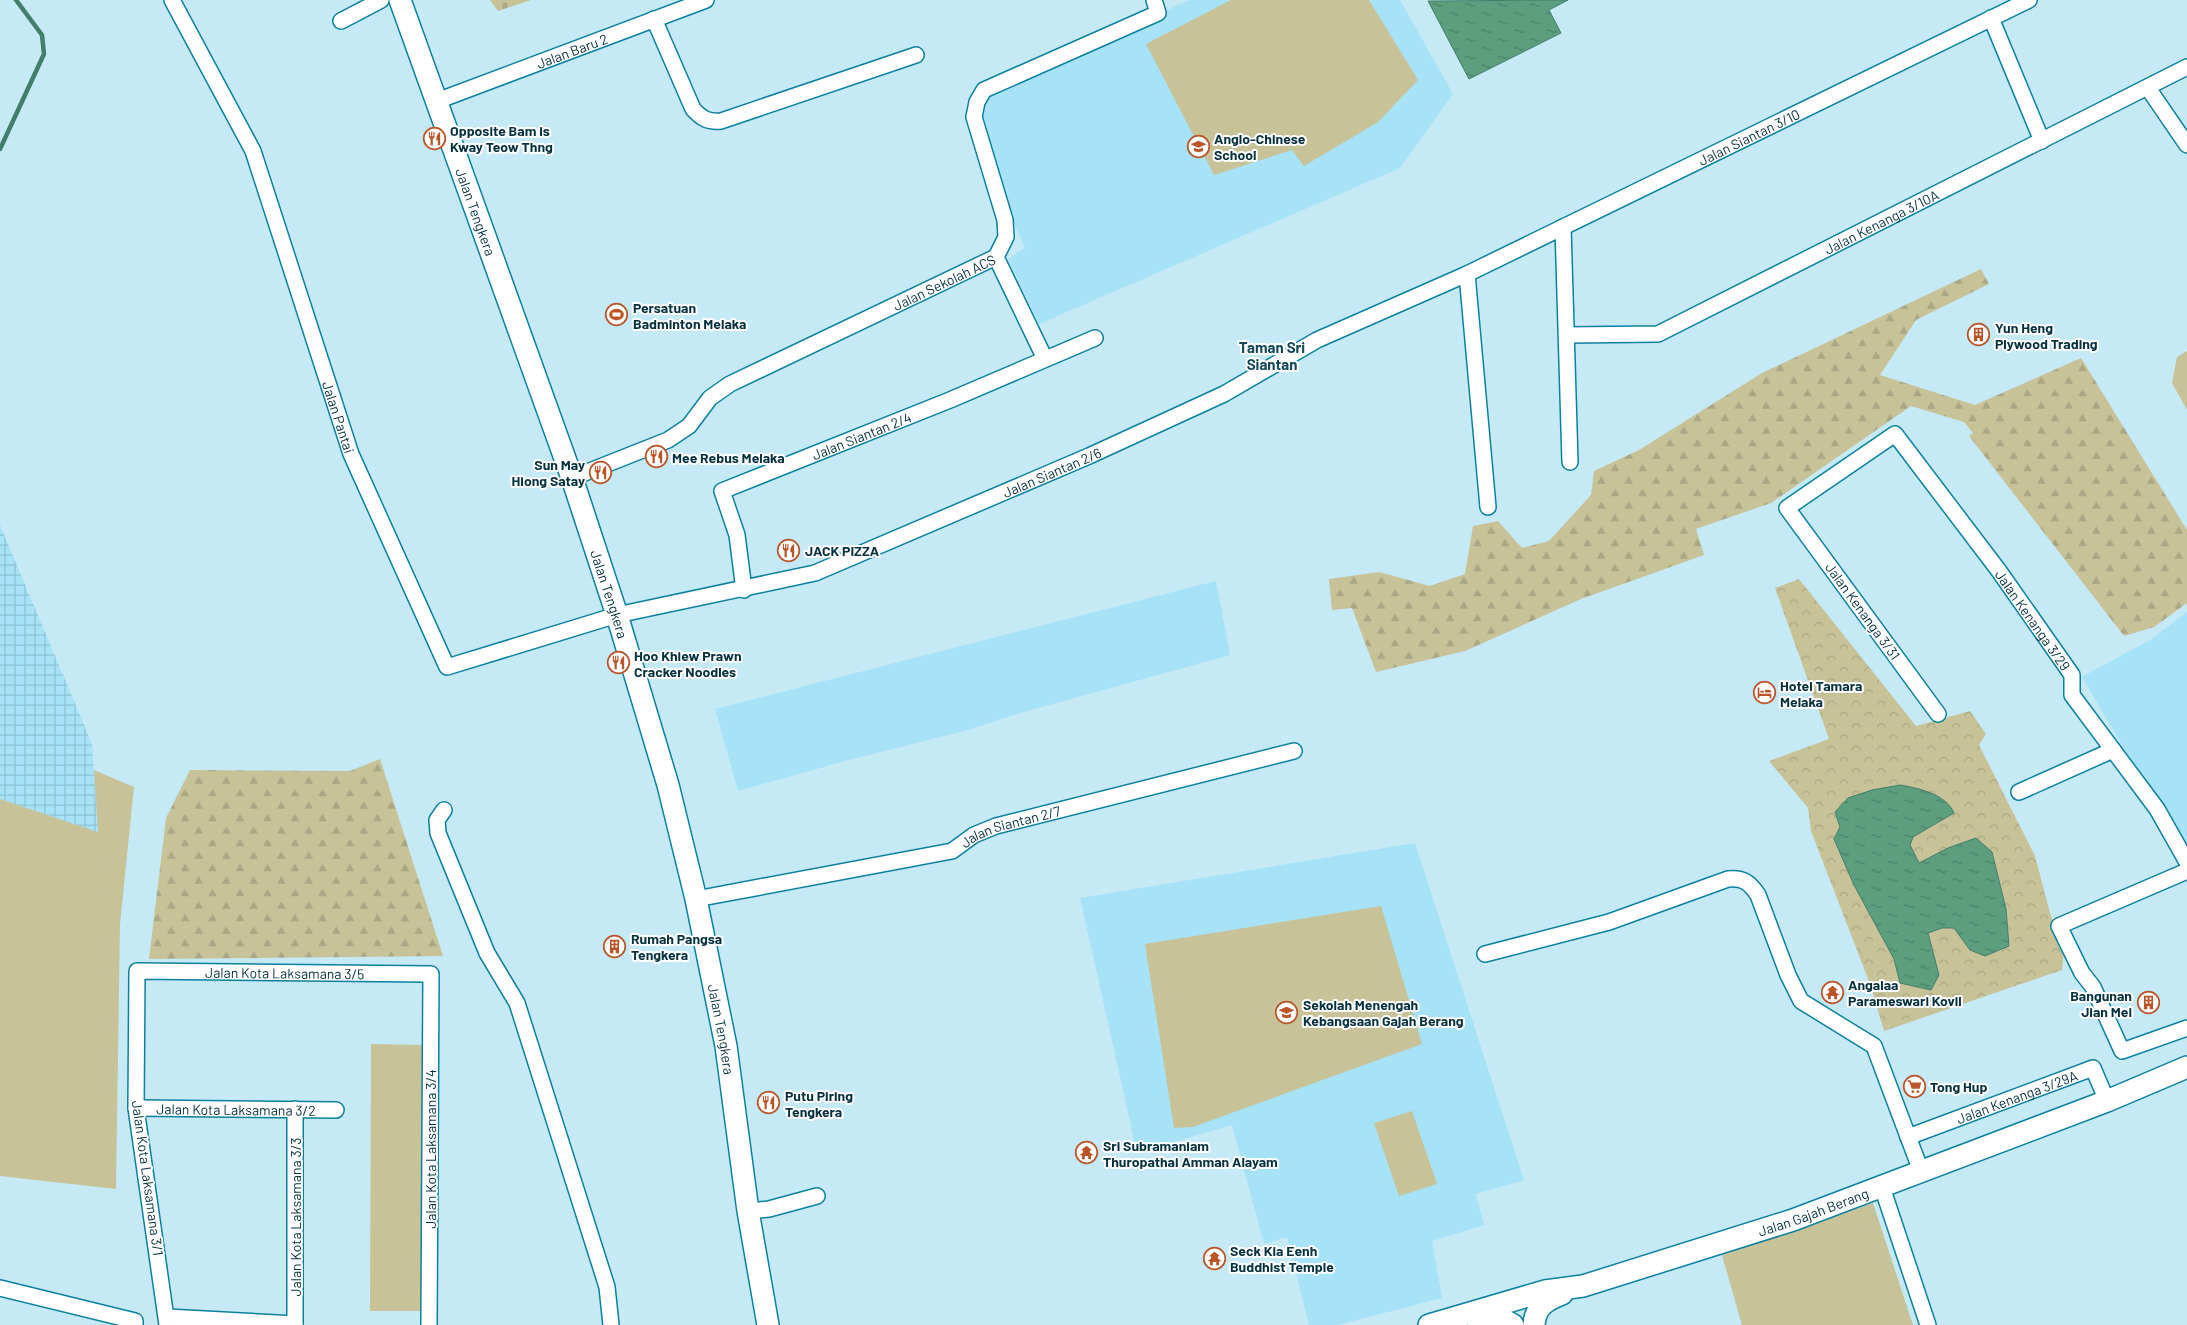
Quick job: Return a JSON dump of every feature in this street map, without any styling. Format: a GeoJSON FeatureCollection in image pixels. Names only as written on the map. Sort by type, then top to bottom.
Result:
{"type":"FeatureCollection","features":[{"type":"Feature","properties":{"kind":"main road","name":"Jalan Tengkera"},"geometry":{"type":"LineString","coordinates":[[400,0],[572,478],[617,615],[668,785],[696,899],[726,1046],[748,1211],[768,1325]]}},
{"type":"Feature","properties":{"kind":"main road","name":"Jalan Gajah Berang"},"geometry":{"type":"LineString","coordinates":[[1434,1324],[1546,1291],[1583,1286],[1792,1220],[2107,1101],[2187,1067]]}},
{"type":"Feature","properties":{"kind":"main road"},"geometry":{"type":"LineString","coordinates":[[1534,1325],[1536,1312],[1542,1303],[1583,1286]]}},
{"type":"Feature","properties":{"kind":"main road"},"geometry":{"type":"LineString","coordinates":[[1434,1324],[1485,1316],[1497,1316],[1513,1325]]}},
{"type":"Feature","properties":{"kind":"street","name":"Jalan Pantai"},"geometry":{"type":"LineString","coordinates":[[172,0],[253,151],[351,454],[447,667],[617,615]]}},
{"type":"Feature","properties":{"kind":"street"},"geometry":{"type":"LineString","coordinates":[[341,22],[381,0]]}},
{"type":"Feature","properties":{"kind":"street","name":"Jalan Baru 2"},"geometry":{"type":"LineString","coordinates":[[438,102],[706,0]]}},
{"type":"Feature","properties":{"kind":"street","name":"Jalan Siantan 3/10"},"geometry":{"type":"LineString","coordinates":[[1467,274],[2029,0]]}},
{"type":"Feature","properties":{"kind":"street","name":"Jalan Sekolah ACS"},"geometry":{"type":"LineString","coordinates":[[572,478],[668,440],[689,426],[710,398],[730,384],[996,257],[1006,237],[1005,220],[974,117],[977,102],[984,90],[1156,6]]}},
{"type":"Feature","properties":{"kind":"street"},"geometry":{"type":"LineString","coordinates":[[1992,18],[2042,141]]}},
{"type":"Feature","properties":{"kind":"street"},"geometry":{"type":"LineString","coordinates":[[654,20],[693,109],[700,117],[710,122],[721,121],[916,55]]}},
{"type":"Feature","properties":{"kind":"street","name":"Jalan Kenanga 3/10A"},"geometry":{"type":"LineString","coordinates":[[1567,335],[1658,334],[2187,68]]}},
{"type":"Feature","properties":{"kind":"street"},"geometry":{"type":"LineString","coordinates":[[2148,88],[2187,145]]}},
{"type":"Feature","properties":{"kind":"street"},"geometry":{"type":"LineString","coordinates":[[1563,227],[1570,462]]}},
{"type":"Feature","properties":{"kind":"street"},"geometry":{"type":"LineString","coordinates":[[996,257],[1045,359]]}},
{"type":"Feature","properties":{"kind":"street","name":"Jalan Siantan 2/6"},"geometry":{"type":"LineString","coordinates":[[617,615],[744,590],[815,573],[1089,456],[1224,394],[1317,340],[1467,274]]}},
{"type":"Feature","properties":{"kind":"street"},"geometry":{"type":"LineString","coordinates":[[1467,274],[1488,507]]}},
{"type":"Feature","properties":{"kind":"street","name":"Jalan Siantan 2/4"},"geometry":{"type":"LineString","coordinates":[[744,590],[737,535],[722,491],[950,400],[1095,338]]}},
{"type":"Feature","properties":{"kind":"street","name":"Jalan Kenanga 3/29"},"geometry":{"type":"LineString","coordinates":[[1787,508],[1894,434],[1999,571],[2072,674],[2072,695],[2157,809],[2187,862]]}},
{"type":"Feature","properties":{"kind":"street","name":"Jalan Kenanga 3/31"},"geometry":{"type":"LineString","coordinates":[[1787,508],[1938,714]]}},
{"type":"Feature","properties":{"kind":"street"},"geometry":{"type":"LineString","coordinates":[[2019,792],[2113,750]]}},
{"type":"Feature","properties":{"kind":"street","name":"Jalan Siantan 2/7"},"geometry":{"type":"LineString","coordinates":[[696,899],[952,851],[974,834],[996,826],[1294,751]]}},
{"type":"Feature","properties":{"kind":"street"},"geometry":{"type":"LineString","coordinates":[[444,810],[437,820],[438,833],[487,953],[517,1003],[608,1287],[611,1325]]}},
{"type":"Feature","properties":{"kind":"street"},"geometry":{"type":"LineString","coordinates":[[2187,871],[2059,926],[2082,973],[2093,987],[2122,1051],[2187,1028]]}},
{"type":"Feature","properties":{"kind":"street"},"geometry":{"type":"LineString","coordinates":[[1485,954],[1609,922],[1728,878],[1739,878],[1751,885],[1758,895],[1788,975],[1801,1001],[1874,1046],[1921,1171]]}},
{"type":"Feature","properties":{"kind":"street","name":"Jalan Kota Laksamana 3/5"},"geometry":{"type":"LineString","coordinates":[[137,970],[431,974]]}},
{"type":"Feature","properties":{"kind":"street","name":"Jalan Kota Laksamana 3/1"},"geometry":{"type":"LineString","coordinates":[[137,970],[136,1108],[167,1321]]}},
{"type":"Feature","properties":{"kind":"street","name":"Jalan Kota Laksamana 3/4"},"geometry":{"type":"LineString","coordinates":[[430,1325],[431,974]]}},
{"type":"Feature","properties":{"kind":"street","name":"Jalan Kenanga 3/29A"},"geometry":{"type":"LineString","coordinates":[[1908,1137],[2093,1068],[2107,1101]]}},
{"type":"Feature","properties":{"kind":"street","name":"Jalan Kota Laksamana 3/2"},"geometry":{"type":"LineString","coordinates":[[136,1108],[336,1110]]}},
{"type":"Feature","properties":{"kind":"street","name":"Jalan Kota Laksamana 3/3"},"geometry":{"type":"LineString","coordinates":[[295,1109],[295,1324]]}},
{"type":"Feature","properties":{"kind":"street"},"geometry":{"type":"LineString","coordinates":[[1882,1187],[1928,1325]]}},
{"type":"Feature","properties":{"kind":"street"},"geometry":{"type":"LineString","coordinates":[[748,1211],[769,1209],[817,1196]]}},
{"type":"Feature","properties":{"kind":"street"},"geometry":{"type":"LineString","coordinates":[[0,1288],[135,1323]]}},
{"type":"Feature","properties":{"kind":"street"},"geometry":{"type":"LineString","coordinates":[[167,1321],[295,1324]]}},
{"type":"Feature","properties":{"kind":"shaded area","name":"Anglo-Chinese School"},"geometry":{"type":"Polygon","coordinates":[[[1189,0],[1400,0],[1453,94],[1400,168],[1039,324],[1008,259],[1025,248],[971,123],[989,93],[1189,0]]]}},
{"type":"Feature","properties":{"kind":"shaded area"},"geometry":{"type":"Polygon","coordinates":[[[0,525],[92,744],[98,832],[0,799],[0,525]]]}},
{"type":"Feature","properties":{"kind":"shaded area"},"geometry":{"type":"Polygon","coordinates":[[[1216,581],[1230,655],[1013,715],[968,730],[845,761],[738,791],[715,709],[1216,581]]]}},
{"type":"Feature","properties":{"kind":"shaded area"},"geometry":{"type":"Polygon","coordinates":[[[2187,612],[2187,856],[2082,677],[2150,640],[2187,612]]]}},
{"type":"Feature","properties":{"kind":"shaded area","name":"Sekolah Menengah Kebangsaan Gajah Berang"},"geometry":{"type":"Polygon","coordinates":[[[1415,843],[1524,1180],[1476,1194],[1484,1225],[1432,1241],[1442,1298],[1338,1325],[1309,1325],[1287,1237],[1264,1244],[1232,1125],[1137,1153],[1080,898],[1415,843]]]}},
{"type":"Feature","properties":{"kind":"green space"},"geometry":{"type":"Polygon","coordinates":[[[490,0],[531,0],[498,11],[490,0]]]}},
{"type":"Feature","properties":{"kind":"green space"},"geometry":{"type":"Polygon","coordinates":[[[1231,0],[1369,0],[1418,80],[1378,122],[1304,166],[1292,150],[1214,175],[1146,44],[1231,0]]]}},
{"type":"Feature","properties":{"kind":"green space"},"geometry":{"type":"Polygon","coordinates":[[[1981,269],[1989,284],[1916,320],[1880,375],[1975,405],[2081,358],[2187,530],[2187,603],[2154,627],[2124,636],[1969,436],[1973,433],[1964,422],[1911,406],[1771,503],[1696,529],[1704,555],[1581,599],[1465,651],[1376,672],[1352,608],[1332,610],[1329,579],[1379,572],[1430,586],[1465,574],[1473,526],[1498,521],[1522,548],[1549,541],[1591,495],[1594,471],[1639,450],[1762,373],[1981,269]]]}},
{"type":"Feature","properties":{"kind":"green space"},"geometry":{"type":"Polygon","coordinates":[[[2187,351],[2187,410],[2172,383],[2177,357],[2187,351]]]}},
{"type":"Feature","properties":{"kind":"green space"},"geometry":{"type":"Polygon","coordinates":[[[1799,579],[1916,726],[1970,711],[1986,734],[1979,745],[2035,856],[2050,913],[2064,950],[2062,970],[1884,1031],[1870,984],[1811,831],[1808,808],[1769,761],[1829,739],[1775,588],[1799,579]]]}},
{"type":"Feature","properties":{"kind":"green space"},"geometry":{"type":"Polygon","coordinates":[[[380,759],[443,956],[149,959],[166,818],[190,770],[350,771],[380,759]]]}},
{"type":"Feature","properties":{"kind":"green space"},"geometry":{"type":"Polygon","coordinates":[[[94,770],[134,787],[120,924],[116,1189],[0,1176],[0,799],[98,832],[94,770]]]}},
{"type":"Feature","properties":{"kind":"green space"},"geometry":{"type":"Polygon","coordinates":[[[1381,906],[1422,1044],[1193,1127],[1174,1128],[1145,944],[1381,906]]]}},
{"type":"Feature","properties":{"kind":"green space"},"geometry":{"type":"Polygon","coordinates":[[[371,1044],[423,1045],[422,1311],[370,1311],[371,1044]]]}},
{"type":"Feature","properties":{"kind":"green space"},"geometry":{"type":"Polygon","coordinates":[[[1412,1111],[1437,1184],[1399,1196],[1374,1123],[1412,1111]]]}},
{"type":"Feature","properties":{"kind":"green space"},"geometry":{"type":"Polygon","coordinates":[[[1873,1203],[1913,1325],[1742,1325],[1722,1255],[1873,1203]]]}},
{"type":"Feature","properties":{"kind":"water"},"geometry":{"type":"Polygon","coordinates":[[[1568,0],[1549,10],[1561,33],[1469,79],[1428,1],[1568,0]]]}},
{"type":"Feature","properties":{"kind":"water"},"geometry":{"type":"Polygon","coordinates":[[[1900,785],[1931,793],[1945,801],[1954,813],[1913,837],[1910,845],[1919,863],[1948,848],[1976,838],[1992,852],[2006,909],[2009,946],[1985,956],[1970,950],[1954,928],[1942,928],[1928,933],[1939,975],[1931,990],[1900,983],[1894,959],[1854,885],[1834,839],[1840,827],[1835,812],[1848,798],[1872,790],[1900,785]]]}},
{"type":"Feature","properties":{"kind":"waterway"},"geometry":{"type":"LineString","coordinates":[[0,149],[44,54],[42,35],[16,0]]}},
{"type":"Feature","properties":{"kind":"place","name":"Opposite Bam is Kway Teow Thng"},"geometry":{"type":"Point","coordinates":[434,138]}},
{"type":"Feature","properties":{"kind":"place","name":"Anglo-Chinese School"},"geometry":{"type":"Point","coordinates":[1198,146]}},
{"type":"Feature","properties":{"kind":"place","name":"Persatuan Badminton Melaka"},"geometry":{"type":"Point","coordinates":[617,315]}},
{"type":"Feature","properties":{"kind":"place","name":"Yun Heng Plywood Trading"},"geometry":{"type":"Point","coordinates":[1979,335]}},
{"type":"Feature","properties":{"kind":"place","name":"Mee Rebus Melaka"},"geometry":{"type":"Point","coordinates":[656,457]}},
{"type":"Feature","properties":{"kind":"place","name":"Sun May Hiong Satay"},"geometry":{"type":"Point","coordinates":[601,472]}},
{"type":"Feature","properties":{"kind":"place","name":"JACK PIZZA"},"geometry":{"type":"Point","coordinates":[789,550]}},
{"type":"Feature","properties":{"kind":"place","name":"Hoo Khiew Prawn Cracker Noodles"},"geometry":{"type":"Point","coordinates":[618,663]}},
{"type":"Feature","properties":{"kind":"place","name":"Hotel Tamara Melaka"},"geometry":{"type":"Point","coordinates":[1764,693]}},
{"type":"Feature","properties":{"kind":"place","name":"Rumah Pangsa Tengkera"},"geometry":{"type":"Point","coordinates":[615,946]}},
{"type":"Feature","properties":{"kind":"place","name":"Angalaa Parameswari Kovil"},"geometry":{"type":"Point","coordinates":[1832,992]}},
{"type":"Feature","properties":{"kind":"place","name":"Bangunan Jian Mei"},"geometry":{"type":"Point","coordinates":[2148,1003]}},
{"type":"Feature","properties":{"kind":"place","name":"Sekolah Menengah Kebangsaan Gajah Berang"},"geometry":{"type":"Point","coordinates":[1287,1012]}},
{"type":"Feature","properties":{"kind":"place","name":"Tong Hup"},"geometry":{"type":"Point","coordinates":[1914,1086]}},
{"type":"Feature","properties":{"kind":"place","name":"Putu Piring Tengkera"},"geometry":{"type":"Point","coordinates":[769,1103]}},
{"type":"Feature","properties":{"kind":"place","name":"Sri Subramaniam Thuropathai Amman Alayam"},"geometry":{"type":"Point","coordinates":[1087,1153]}},
{"type":"Feature","properties":{"kind":"place","name":"Seck Kia Eenh Buddhist Temple"},"geometry":{"type":"Point","coordinates":[1214,1258]}},
{"type":"Feature","properties":{"kind":"district","name":"Taman Sri Siantan"},"geometry":{"type":"Point","coordinates":[1272,356]}}]}
